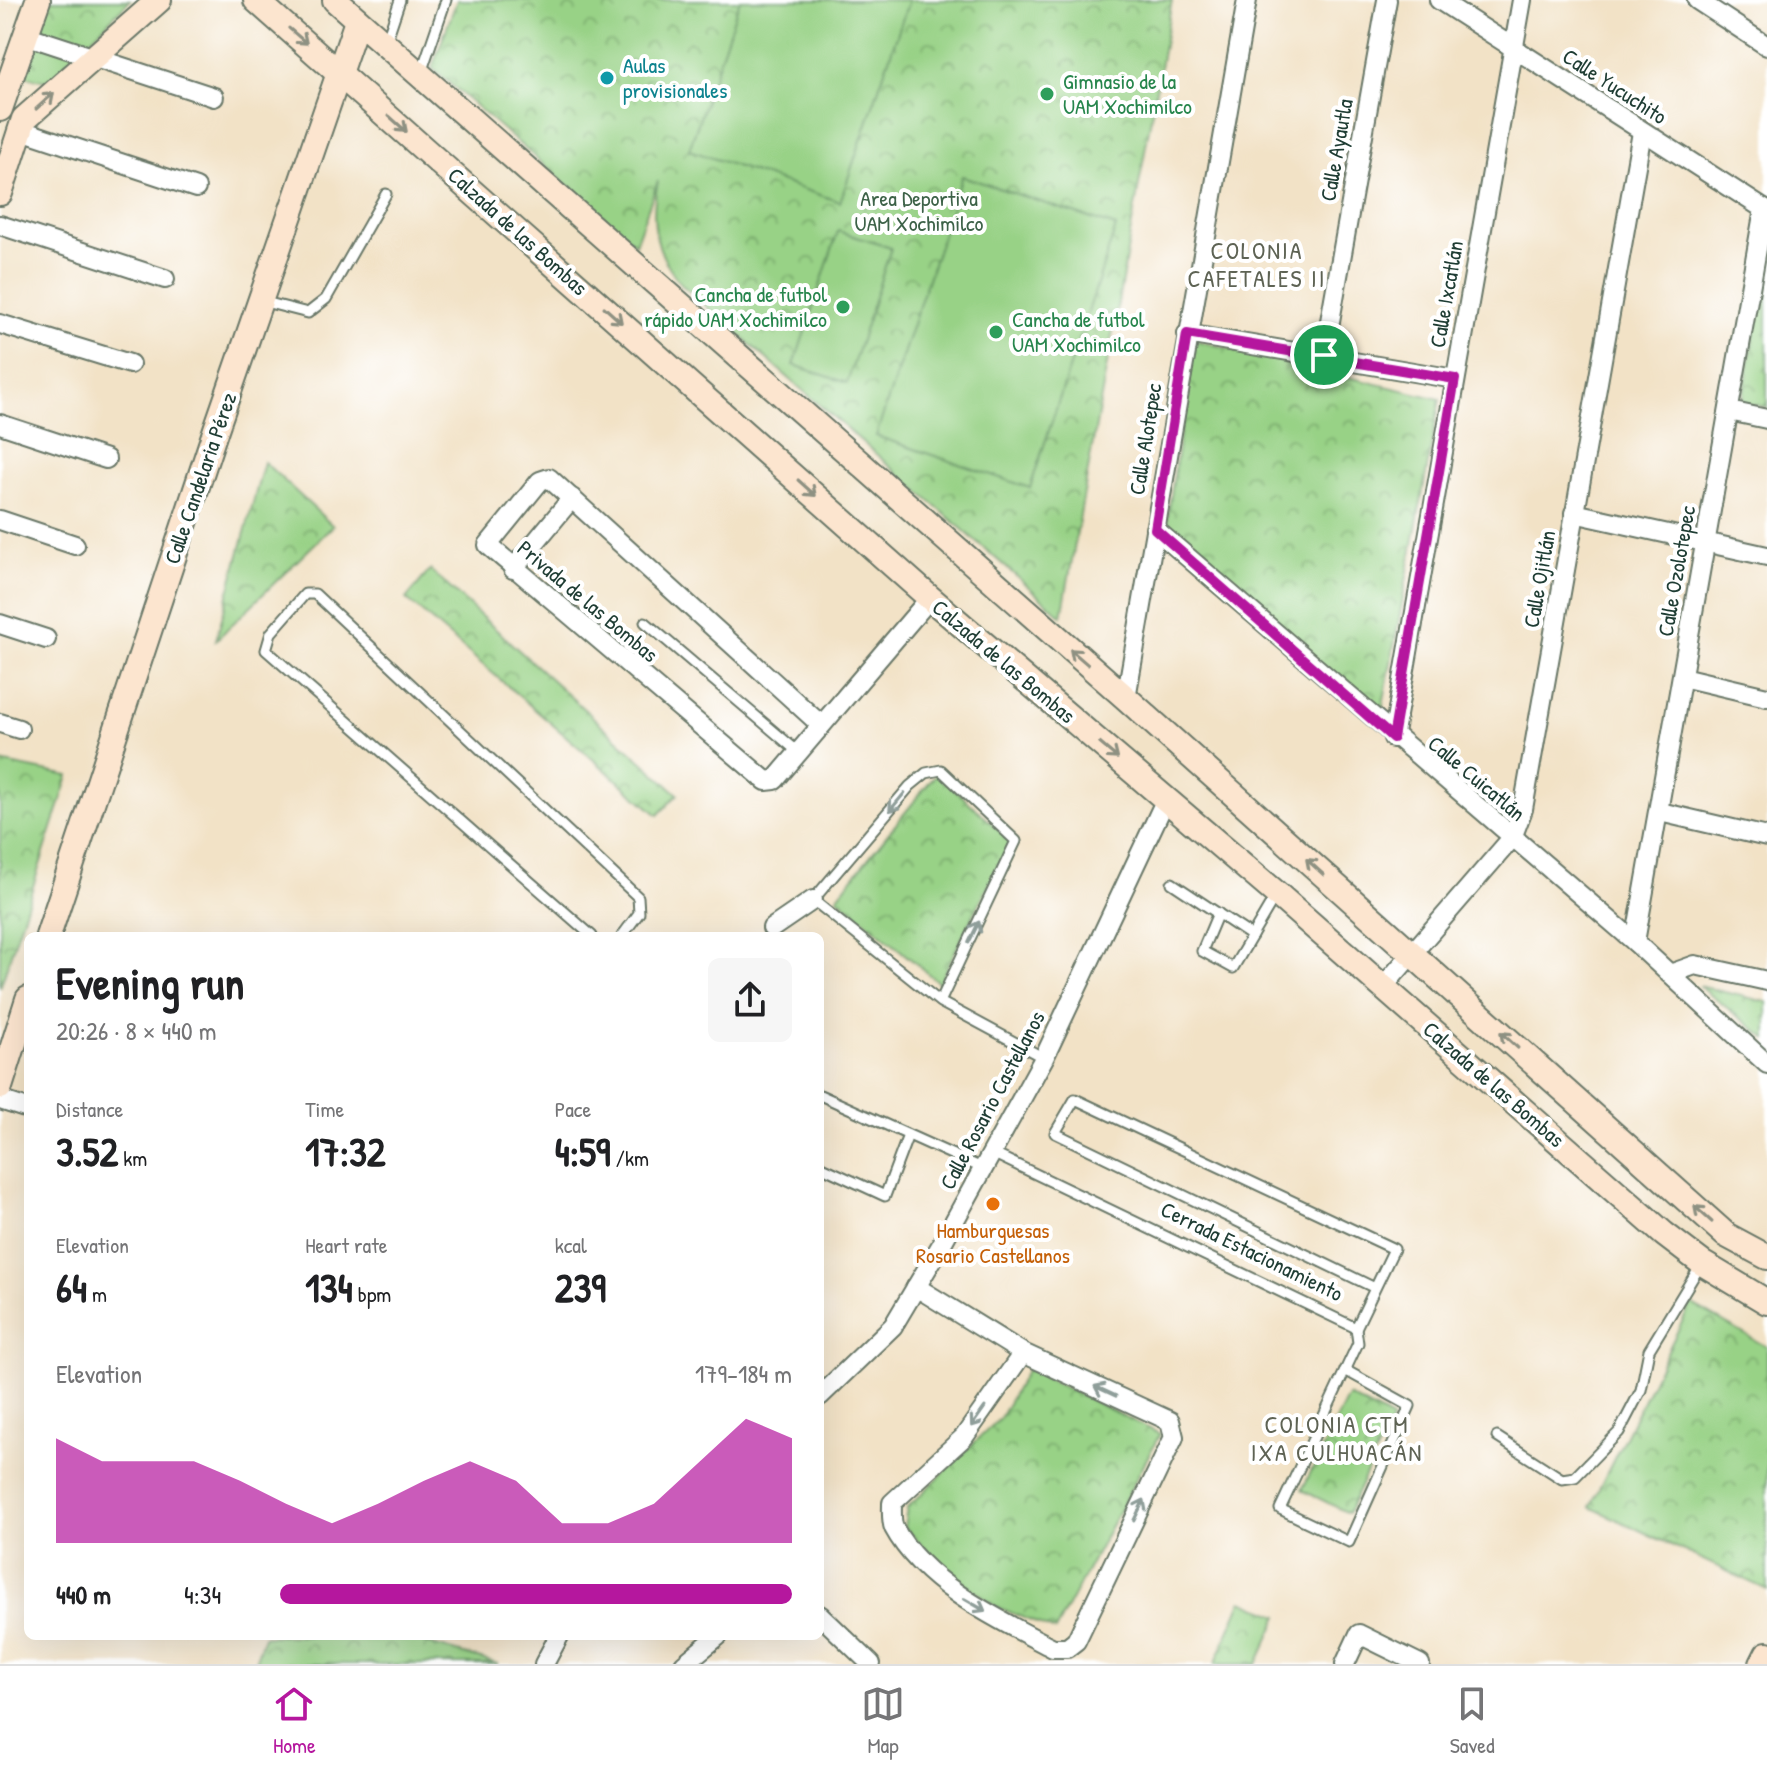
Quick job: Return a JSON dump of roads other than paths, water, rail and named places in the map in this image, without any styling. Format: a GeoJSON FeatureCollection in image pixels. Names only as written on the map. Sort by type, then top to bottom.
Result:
{"type":"FeatureCollection","features":[{"type":"Feature","properties":{"kind":"main road"},"geometry":{"type":"LineString","coordinates":[[0,109],[38,0]]}},
{"type":"Feature","properties":{"kind":"main road"},"geometry":{"type":"LineString","coordinates":[[0,193],[24,119],[159,0]]}},
{"type":"Feature","properties":{"kind":"main road","name":"Calzada de las Bombas"},"geometry":{"type":"LineString","coordinates":[[256,0],[930,598],[1277,894],[1652,1224],[1702,1263],[1767,1302]]}},
{"type":"Feature","properties":{"kind":"main road","name":"Calzada de las Bombas"},"geometry":{"type":"LineString","coordinates":[[335,0],[1126,698],[1726,1235],[1767,1257]]}},
{"type":"Feature","properties":{"kind":"main road","name":"Calle Candelaria Pérez"},"geometry":{"type":"LineString","coordinates":[[49,932],[357,21]]}},
{"type":"Feature","properties":{"kind":"main road"},"geometry":{"type":"LineString","coordinates":[[0,1087],[24,1012]]}},
{"type":"Feature","properties":{"kind":"main road"},"geometry":{"type":"LineString","coordinates":[[1762,1664],[1767,1654]]}},
{"type":"Feature","properties":{"kind":"street","name":"Calle Alotepec"},"geometry":{"type":"LineString","coordinates":[[1126,698],[1247,0]]}},
{"type":"Feature","properties":{"kind":"street","name":"Calle Ayautla"},"geometry":{"type":"LineString","coordinates":[[1324,355],[1387,0]]}},
{"type":"Feature","properties":{"kind":"street","name":"Calle Yucuchito"},"geometry":{"type":"LineString","coordinates":[[1439,0],[1766,210]]}},
{"type":"Feature","properties":{"kind":"street","name":"Calle Ixcatlán"},"geometry":{"type":"LineString","coordinates":[[1393,738],[1522,0]]}},
{"type":"Feature","properties":{"kind":"street"},"geometry":{"type":"LineString","coordinates":[[1697,0],[1767,46]]}},
{"type":"Feature","properties":{"kind":"street"},"geometry":{"type":"LineString","coordinates":[[25,35],[214,97]]}},
{"type":"Feature","properties":{"kind":"street"},"geometry":{"type":"LineString","coordinates":[[21,130],[196,188]]}},
{"type":"Feature","properties":{"kind":"street","name":"Calle Ojitlán"},"geometry":{"type":"LineString","coordinates":[[1383,987],[1512,838],[1523,809],[1642,132]]}},
{"type":"Feature","properties":{"kind":"street","name":"Calle Ozolotepec"},"geometry":{"type":"LineString","coordinates":[[1635,942],[1766,210]]}},
{"type":"Feature","properties":{"kind":"street"},"geometry":{"type":"LineString","coordinates":[[0,225],[165,279]]}},
{"type":"Feature","properties":{"kind":"street"},"geometry":{"type":"LineString","coordinates":[[0,324],[130,364]]}},
{"type":"Feature","properties":{"kind":"street"},"geometry":{"type":"LineString","coordinates":[[1187,334],[1455,379]]}},
{"type":"Feature","properties":{"kind":"street"},"geometry":{"type":"LineString","coordinates":[[1729,411],[1767,419]]}},
{"type":"Feature","properties":{"kind":"street"},"geometry":{"type":"LineString","coordinates":[[0,424],[106,459]]}},
{"type":"Feature","properties":{"kind":"street","name":"Privada de las Bombas"},"geometry":{"type":"LineString","coordinates":[[821,725],[549,478],[540,481],[488,545],[758,778],[775,780],[930,598]]}},
{"type":"Feature","properties":{"kind":"street"},"geometry":{"type":"LineString","coordinates":[[513,569],[572,498]]}},
{"type":"Feature","properties":{"kind":"street"},"geometry":{"type":"LineString","coordinates":[[1574,513],[1767,556]]}},
{"type":"Feature","properties":{"kind":"street"},"geometry":{"type":"LineString","coordinates":[[0,520],[75,545]]}},
{"type":"Feature","properties":{"kind":"street","name":"Calle Cuicatlán"},"geometry":{"type":"LineString","coordinates":[[1155,529],[1393,738],[1635,942],[1767,1064]]}},
{"type":"Feature","properties":{"kind":"street"},"geometry":{"type":"LineString","coordinates":[[0,624],[46,639]]}},
{"type":"Feature","properties":{"kind":"street"},"geometry":{"type":"LineString","coordinates":[[1682,677],[1767,697]]}},
{"type":"Feature","properties":{"kind":"street"},"geometry":{"type":"LineString","coordinates":[[0,723],[19,729]]}},
{"type":"Feature","properties":{"kind":"street","name":"Calle Rosario Castellanos"},"geometry":{"type":"LineString","coordinates":[[824,1392],[893,1326],[916,1287],[1044,1058],[1166,799]]}},
{"type":"Feature","properties":{"kind":"street"},"geometry":{"type":"LineString","coordinates":[[1660,812],[1767,837]]}},
{"type":"Feature","properties":{"kind":"street"},"geometry":{"type":"LineString","coordinates":[[772,928],[813,900]]}},
{"type":"Feature","properties":{"kind":"street"},"geometry":{"type":"LineString","coordinates":[[1670,974],[1695,965],[1767,981]]}},
{"type":"Feature","properties":{"kind":"street"},"geometry":{"type":"LineString","coordinates":[[0,1100],[24,1108]]}},
{"type":"Feature","properties":{"kind":"street"},"geometry":{"type":"LineString","coordinates":[[916,1287],[1023,1353],[1170,1421],[1173,1427],[1174,1437],[1083,1628],[1076,1641],[1067,1648],[1053,1648],[962,1598],[916,1556],[893,1525],[892,1503],[964,1437],[1023,1353]]}},
{"type":"Feature","properties":{"kind":"street"},"geometry":{"type":"LineString","coordinates":[[824,1619],[871,1664]]}},
{"type":"Feature","properties":{"kind":"street"},"geometry":{"type":"LineString","coordinates":[[1345,1664],[1359,1634],[1420,1664]]}},
{"type":"Feature","properties":{"kind":"street"},"geometry":{"type":"LineString","coordinates":[[544,1664],[557,1640]]}},
{"type":"Feature","properties":{"kind":"street"},"geometry":{"type":"LineString","coordinates":[[696,1660],[714,1640]]}},
{"type":"Feature","properties":{"kind":"lane"},"geometry":{"type":"LineString","coordinates":[[385,45],[400,0]]}},
{"type":"Feature","properties":{"kind":"lane"},"geometry":{"type":"LineString","coordinates":[[420,77],[446,0]]}},
{"type":"Feature","properties":{"kind":"lane"},"geometry":{"type":"LineString","coordinates":[[261,301],[308,313],[326,299],[386,194]]}},
{"type":"Feature","properties":{"kind":"lane"},"geometry":{"type":"LineString","coordinates":[[587,932],[266,650],[271,633],[305,594],[315,594],[638,897],[639,913],[625,932]]}},
{"type":"Feature","properties":{"kind":"lane"},"geometry":{"type":"LineString","coordinates":[[645,622],[798,752]]}},
{"type":"Feature","properties":{"kind":"lane"},"geometry":{"type":"LineString","coordinates":[[940,1002],[1016,841],[941,770],[926,773],[910,786],[813,900],[940,1002],[1044,1058]]}},
{"type":"Feature","properties":{"kind":"lane"},"geometry":{"type":"LineString","coordinates":[[1172,883],[1252,936]]}},
{"type":"Feature","properties":{"kind":"lane"},"geometry":{"type":"LineString","coordinates":[[1218,913],[1202,951],[1233,968],[1277,894]]}},
{"type":"Feature","properties":{"kind":"lane","name":"Cerrada Estacionamiento"},"geometry":{"type":"LineString","coordinates":[[824,1097],[908,1135],[986,1160],[1356,1328],[1394,1249],[1075,1099],[1055,1133],[1375,1288]]}},
{"type":"Feature","properties":{"kind":"lane"},"geometry":{"type":"LineString","coordinates":[[824,1168],[885,1196],[908,1135]]}},
{"type":"Feature","properties":{"kind":"lane"},"geometry":{"type":"LineString","coordinates":[[1497,1437],[1562,1479],[1575,1477],[1619,1432],[1641,1390],[1649,1350],[1702,1263]]}},
{"type":"Feature","properties":{"kind":"lane"},"geometry":{"type":"LineString","coordinates":[[1345,1370],[1410,1406],[1349,1542],[1280,1509],[1345,1370],[1358,1343],[1356,1328]]}},
{"type":"Feature","properties":{"kind":"place","name":"Aulas provisionales"},"geometry":{"type":"Point","coordinates":[607,78]}},
{"type":"Feature","properties":{"kind":"place","name":"Gimnasio de la UAM Xochimilco"},"geometry":{"type":"Point","coordinates":[1047,94]}},
{"type":"Feature","properties":{"kind":"place","name":"Cancha de futbol rápido UAM Xochimilco"},"geometry":{"type":"Point","coordinates":[843,307]}},
{"type":"Feature","properties":{"kind":"place","name":"Cancha de futbol UAM Xochimilco"},"geometry":{"type":"Point","coordinates":[996,332]}},
{"type":"Feature","properties":{"kind":"place","name":"Hamburguesas Rosario Castellanos"},"geometry":{"type":"Point","coordinates":[993,1204]}},
{"type":"Feature","properties":{"kind":"district","name":"COLONIA CAFETALES II"},"geometry":{"type":"Point","coordinates":[1257,265]}},
{"type":"Feature","properties":{"kind":"district","name":"COLONIA CTM IXA CULHUACÁN"},"geometry":{"type":"Point","coordinates":[1337,1439]}},
{"type":"Feature","properties":{"kind":"park label","name":"Area Deportiva UAM Xochimilco"},"geometry":{"type":"Point","coordinates":[919,210]}}]}
